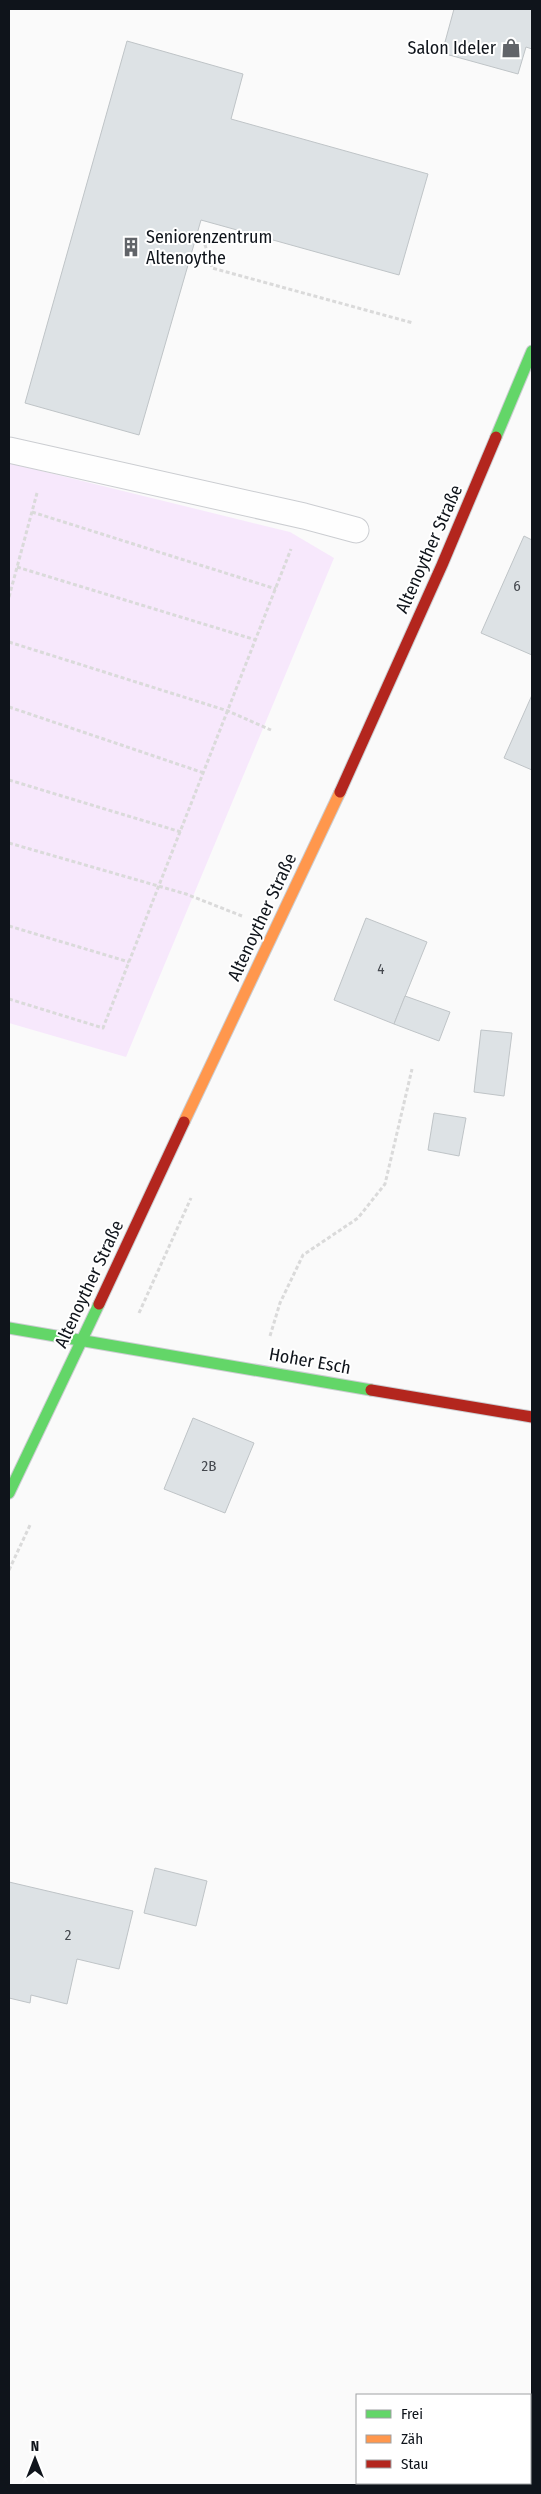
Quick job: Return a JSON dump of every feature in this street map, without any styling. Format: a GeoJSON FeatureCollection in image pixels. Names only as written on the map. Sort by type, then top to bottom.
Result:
{"type":"FeatureCollection","features":[{"type":"Feature","properties":{"kind":"main road","name":"Altenoyther Straße"},"geometry":{"type":"LineString","coordinates":[[9,1493],[275,929],[442,565],[532,351]]}},
{"type":"Feature","properties":{"kind":"main road","name":"Hoher Esch"},"geometry":{"type":"LineString","coordinates":[[9,1328],[532,1417]]}},
{"type":"Feature","properties":{"kind":"lane"},"geometry":{"type":"LineString","coordinates":[[9,450],[304,516],[356,530]]}},
{"type":"Feature","properties":{"kind":"path"},"geometry":{"type":"LineString","coordinates":[[203,238],[212,268],[413,322]]}},
{"type":"Feature","properties":{"kind":"path"},"geometry":{"type":"LineString","coordinates":[[9,597],[46,458]]}},
{"type":"Feature","properties":{"kind":"path"},"geometry":{"type":"LineString","coordinates":[[32,512],[276,589]]}},
{"type":"Feature","properties":{"kind":"path"},"geometry":{"type":"LineString","coordinates":[[9,1000],[103,1028],[160,887],[304,516]]}},
{"type":"Feature","properties":{"kind":"path"},"geometry":{"type":"LineString","coordinates":[[17,567],[256,640]]}},
{"type":"Feature","properties":{"kind":"path"},"geometry":{"type":"LineString","coordinates":[[9,642],[228,711],[271,730]]}},
{"type":"Feature","properties":{"kind":"path"},"geometry":{"type":"LineString","coordinates":[[9,707],[204,773]]}},
{"type":"Feature","properties":{"kind":"path"},"geometry":{"type":"LineString","coordinates":[[9,780],[181,832]]}},
{"type":"Feature","properties":{"kind":"path"},"geometry":{"type":"LineString","coordinates":[[9,843],[186,894],[275,929]]}},
{"type":"Feature","properties":{"kind":"path"},"geometry":{"type":"LineString","coordinates":[[9,926],[129,962]]}},
{"type":"Feature","properties":{"kind":"path"},"geometry":{"type":"LineString","coordinates":[[260,1371],[280,1302],[303,1255],[358,1218],[385,1184],[412,1069]]}},
{"type":"Feature","properties":{"kind":"shaded area"},"geometry":{"type":"Polygon","coordinates":[[[9,463],[290,532],[334,558],[126,1057],[9,1023],[9,463]]]}},
{"type":"Feature","properties":{"kind":"building"},"geometry":{"type":"Polygon","coordinates":[[[454,9],[532,9],[532,49],[526,47],[518,74],[442,53],[454,9]]]}},
{"type":"Feature","properties":{"kind":"building","name":"Seniorenzentrum Altenoythe"},"geometry":{"type":"Polygon","coordinates":[[[127,41],[243,74],[231,119],[428,174],[399,275],[201,220],[139,435],[25,403],[127,41]]]}},
{"type":"Feature","properties":{"kind":"building"},"geometry":{"type":"Polygon","coordinates":[[[524,536],[532,540],[532,655],[481,633],[524,536]]]}},
{"type":"Feature","properties":{"kind":"building"},"geometry":{"type":"Polygon","coordinates":[[[532,695],[532,770],[504,758],[532,695]]]}},
{"type":"Feature","properties":{"kind":"building"},"geometry":{"type":"Polygon","coordinates":[[[366,918],[427,942],[394,1024],[334,1000],[366,918]]]}},
{"type":"Feature","properties":{"kind":"building"},"geometry":{"type":"Polygon","coordinates":[[[405,996],[450,1012],[439,1041],[394,1024],[405,996]]]}},
{"type":"Feature","properties":{"kind":"building"},"geometry":{"type":"Polygon","coordinates":[[[481,1030],[512,1033],[504,1096],[474,1092],[481,1030]]]}},
{"type":"Feature","properties":{"kind":"building"},"geometry":{"type":"Polygon","coordinates":[[[434,1113],[466,1118],[459,1156],[428,1150],[434,1113]]]}},
{"type":"Feature","properties":{"kind":"building"},"geometry":{"type":"Polygon","coordinates":[[[193,1418],[254,1443],[225,1513],[164,1489],[193,1418]]]}},
{"type":"Feature","properties":{"kind":"building"},"geometry":{"type":"Polygon","coordinates":[[[155,1868],[207,1881],[196,1926],[144,1913],[155,1868]]]}},
{"type":"Feature","properties":{"kind":"building"},"geometry":{"type":"Polygon","coordinates":[[[9,1882],[133,1911],[119,1969],[77,1959],[67,2004],[31,1995],[30,2003],[9,1998],[9,1882]]]}},
{"type":"Feature","properties":{"kind":"traffic: fast"},"geometry":{"type":"LineString","coordinates":[[496,437],[532,351]]}},
{"type":"Feature","properties":{"kind":"traffic: fast"},"geometry":{"type":"LineString","coordinates":[[9,1493],[99,1304]]}},
{"type":"Feature","properties":{"kind":"traffic: fast"},"geometry":{"type":"LineString","coordinates":[[9,1328],[371,1390]]}},
{"type":"Feature","properties":{"kind":"traffic: slow"},"geometry":{"type":"LineString","coordinates":[[184,1122],[340,792]]}},
{"type":"Feature","properties":{"kind":"traffic: jam"},"geometry":{"type":"LineString","coordinates":[[340,792],[442,565],[496,437]]}},
{"type":"Feature","properties":{"kind":"traffic: jam"},"geometry":{"type":"LineString","coordinates":[[99,1304],[184,1122]]}},
{"type":"Feature","properties":{"kind":"traffic: jam"},"geometry":{"type":"LineString","coordinates":[[371,1390],[532,1417]]}},
{"type":"Feature","properties":{"kind":"place","name":"Salon Ideler"},"geometry":{"type":"Point","coordinates":[511,48]}},
{"type":"Feature","properties":{"kind":"place","name":"Seniorenzentrum Altenoythe"},"geometry":{"type":"Point","coordinates":[131,247]}}]}
